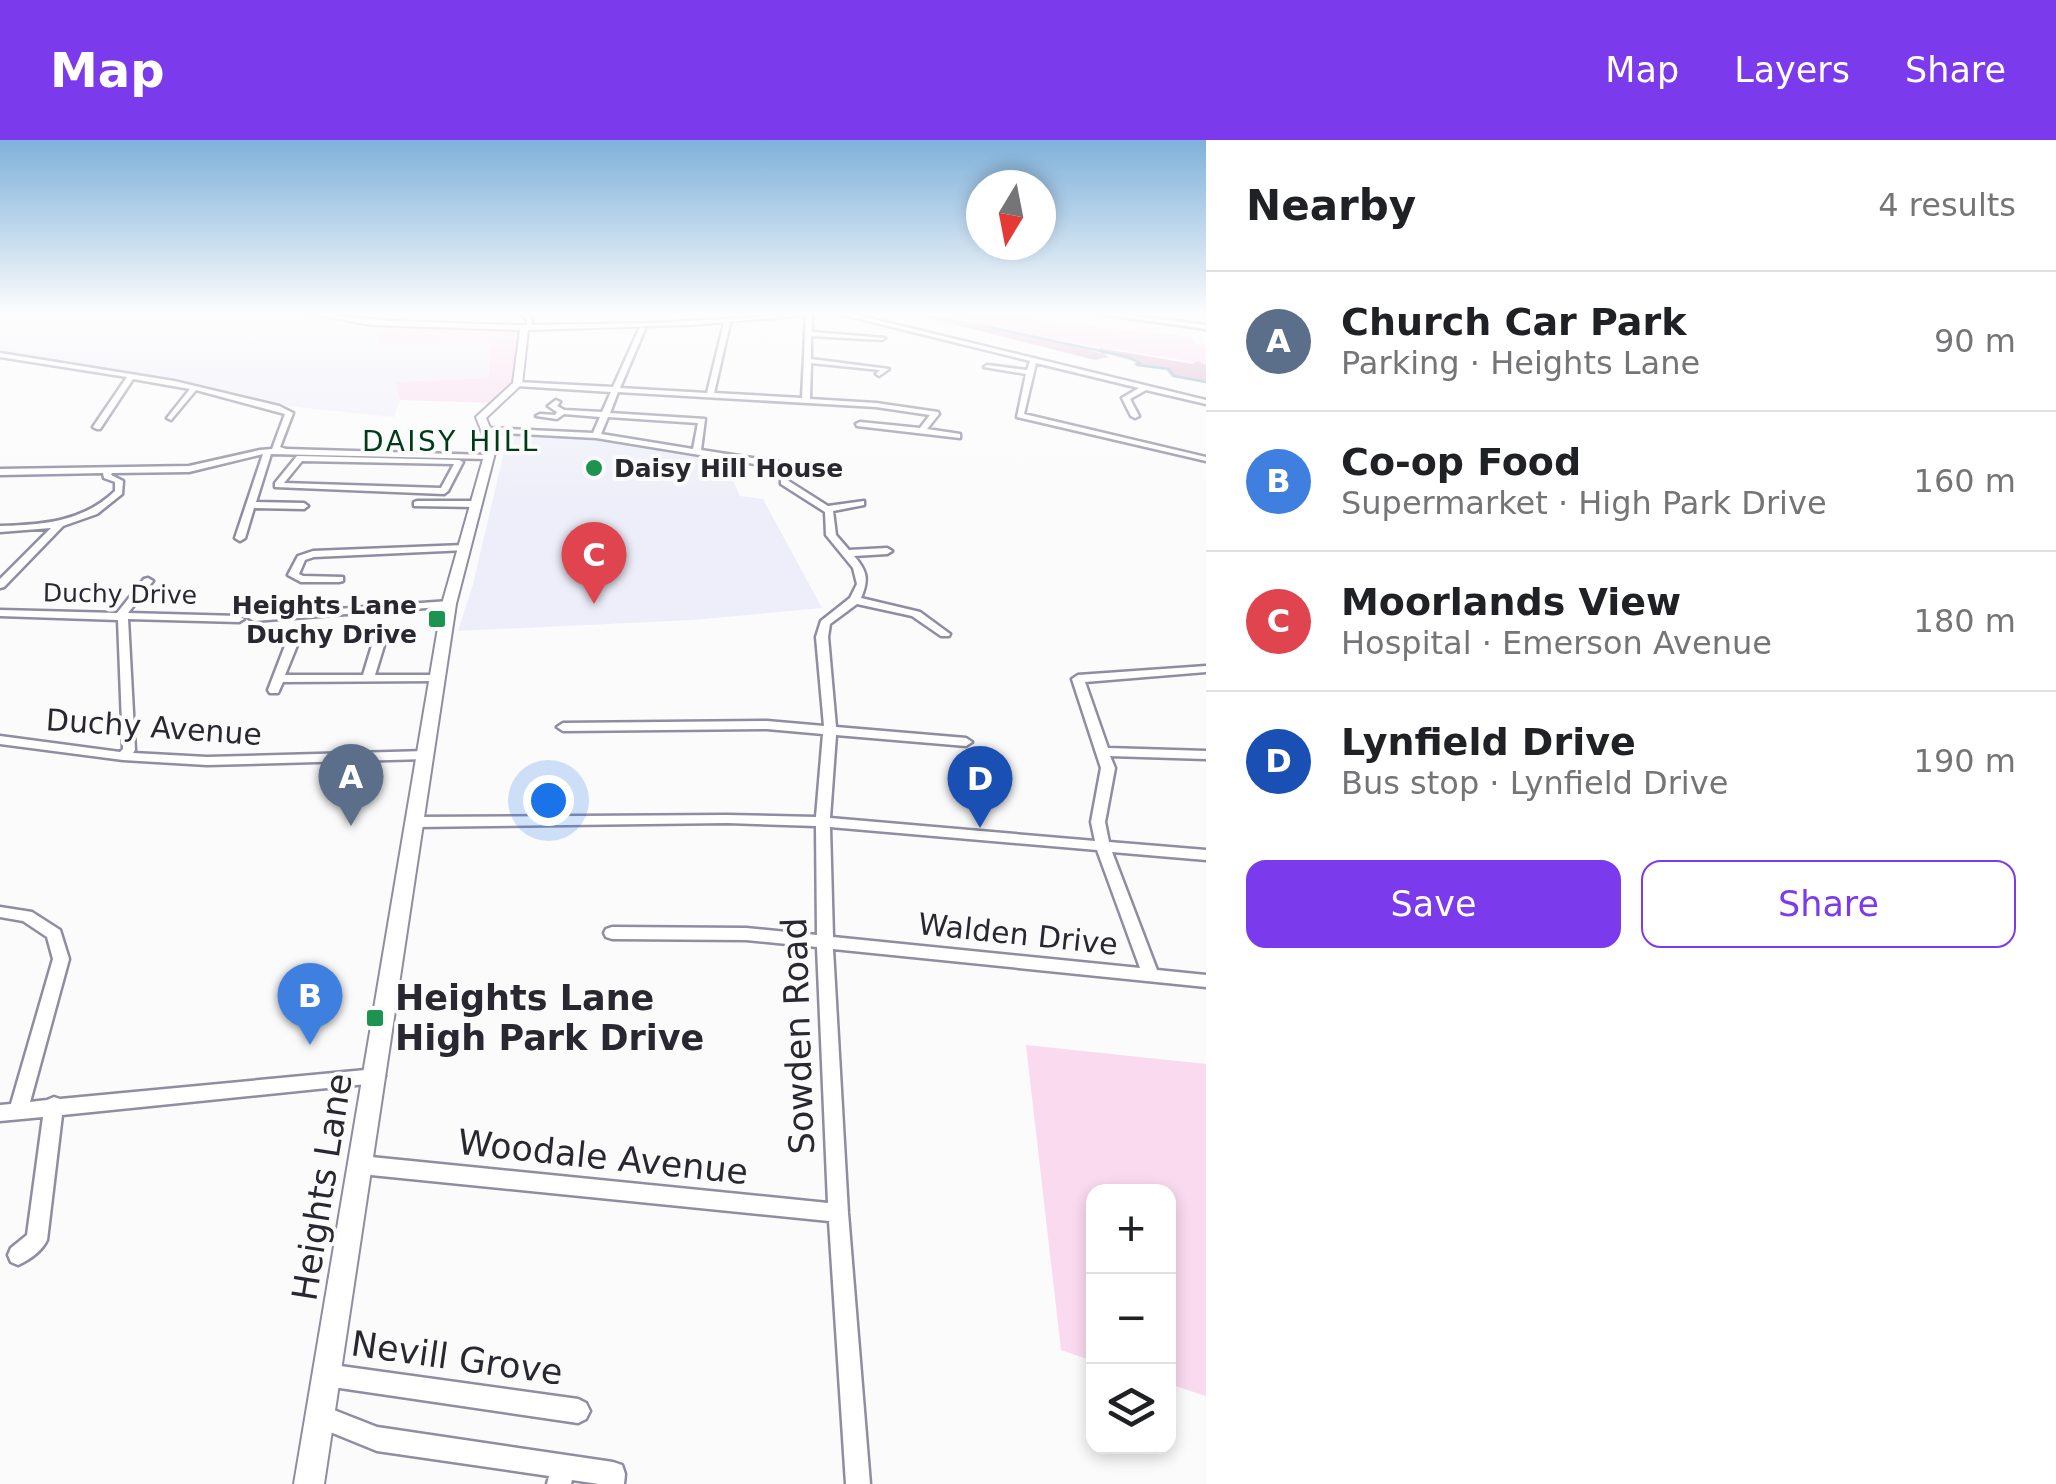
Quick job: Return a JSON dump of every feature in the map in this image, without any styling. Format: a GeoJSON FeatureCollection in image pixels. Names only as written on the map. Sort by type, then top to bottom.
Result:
{"type":"FeatureCollection","features":[{"type":"Feature","properties":{"kind":"street"},"geometry":{"type":"LineString","coordinates":[[97,426],[132,376]]}},
{"type":"Feature","properties":{"kind":"street"},"geometry":{"type":"LineString","coordinates":[[135,376],[289,414],[274,448],[284,450],[378,456],[459,462],[444,491],[278,484],[300,458],[378,456],[408,454],[488,457]]}},
{"type":"Feature","properties":{"kind":"street"},"geometry":{"type":"LineString","coordinates":[[519,376],[518,384],[481,416],[486,430],[596,436],[798,468]]}},
{"type":"Feature","properties":{"kind":"street"},"geometry":{"type":"LineString","coordinates":[[596,436],[621,376]]}},
{"type":"Feature","properties":{"kind":"street"},"geometry":{"type":"LineString","coordinates":[[710,394],[714,376]]}},
{"type":"Feature","properties":{"kind":"street"},"geometry":{"type":"LineString","coordinates":[[806,376],[806,399]]}},
{"type":"Feature","properties":{"kind":"street"},"geometry":{"type":"LineString","coordinates":[[1028,376],[1020,415],[1206,459]]}},
{"type":"Feature","properties":{"kind":"street"},"geometry":{"type":"LineString","coordinates":[[1095,376],[1206,402]]}},
{"type":"Feature","properties":{"kind":"street"},"geometry":{"type":"LineString","coordinates":[[518,384],[806,399],[935,414],[922,431]]}},
{"type":"Feature","properties":{"kind":"street"},"geometry":{"type":"LineString","coordinates":[[171,418],[194,388]]}},
{"type":"Feature","properties":{"kind":"street"},"geometry":{"type":"LineString","coordinates":[[1135,416],[1126,398],[1144,388]]}},
{"type":"Feature","properties":{"kind":"street"},"geometry":{"type":"LineString","coordinates":[[556,402],[552,406],[562,412],[702,421],[696,450]]}},
{"type":"Feature","properties":{"kind":"street"},"geometry":{"type":"LineString","coordinates":[[540,416],[557,417],[562,412]]}},
{"type":"Feature","properties":{"kind":"street"},"geometry":{"type":"LineString","coordinates":[[665,445],[672,419]]}},
{"type":"Feature","properties":{"kind":"street"},"geometry":{"type":"LineString","coordinates":[[860,424],[957,436]]}},
{"type":"Feature","properties":{"kind":"street","name":"Heights Lane"},"geometry":{"type":"LineString","coordinates":[[309,1484],[449,604],[488,457],[492,437],[486,430]]}},
{"type":"Feature","properties":{"kind":"street"},"geometry":{"type":"LineString","coordinates":[[408,454],[414,441]]}},
{"type":"Feature","properties":{"kind":"street"},"geometry":{"type":"LineString","coordinates":[[0,472],[189,469],[284,450]]}},
{"type":"Feature","properties":{"kind":"street"},"geometry":{"type":"LineString","coordinates":[[240,538],[268,452]]}},
{"type":"Feature","properties":{"kind":"street"},"geometry":{"type":"LineString","coordinates":[[359,488],[378,456]]}},
{"type":"Feature","properties":{"kind":"street"},"geometry":{"type":"LineString","coordinates":[[0,529],[59,525],[110,503],[119,492],[119,481],[108,476],[108,470]]}},
{"type":"Feature","properties":{"kind":"street"},"geometry":{"type":"LineString","coordinates":[[784,482],[827,510],[861,503]]}},
{"type":"Feature","properties":{"kind":"street"},"geometry":{"type":"LineString","coordinates":[[417,504],[476,504]]}},
{"type":"Feature","properties":{"kind":"street"},"geometry":{"type":"LineString","coordinates":[[251,505],[304,506]]}},
{"type":"Feature","properties":{"kind":"street"},"geometry":{"type":"LineString","coordinates":[[827,510],[831,535],[858,567],[862,584],[855,600],[916,614],[945,634]]}},
{"type":"Feature","properties":{"kind":"street"},"geometry":{"type":"LineString","coordinates":[[0,585],[59,525]]}},
{"type":"Feature","properties":{"kind":"street"},"geometry":{"type":"LineString","coordinates":[[339,579],[301,579],[294,575],[301,558],[313,554],[464,548]]}},
{"type":"Feature","properties":{"kind":"street"},"geometry":{"type":"LineString","coordinates":[[848,553],[887,551]]}},
{"type":"Feature","properties":{"kind":"street"},"geometry":{"type":"LineString","coordinates":[[124,756],[129,750],[121,617],[148,581]]}},
{"type":"Feature","properties":{"kind":"street","name":"Sowden Road"},"geometry":{"type":"LineString","coordinates":[[855,600],[825,623],[822,637],[830,728],[823,822],[825,941],[838,1213],[858,1484]]}},
{"type":"Feature","properties":{"kind":"street"},"geometry":{"type":"LineString","coordinates":[[254,618],[449,604]]}},
{"type":"Feature","properties":{"kind":"street","name":"Duchy Drive"},"geometry":{"type":"LineString","coordinates":[[0,613],[239,619]]}},
{"type":"Feature","properties":{"kind":"street"},"geometry":{"type":"LineString","coordinates":[[294,638],[276,684],[438,678]]}},
{"type":"Feature","properties":{"kind":"street"},"geometry":{"type":"LineString","coordinates":[[368,679],[380,639]]}},
{"type":"Feature","properties":{"kind":"street"},"geometry":{"type":"LineString","coordinates":[[1150,975],[1098,822],[1100,796],[1107,782],[1104,752],[1078,685],[1082,676],[1206,669]]}},
{"type":"Feature","properties":{"kind":"street"},"geometry":{"type":"LineString","coordinates":[[563,727],[830,728],[966,742]]}},
{"type":"Feature","properties":{"kind":"street","name":"Duchy Avenue"},"geometry":{"type":"LineString","coordinates":[[0,740],[207,762],[426,755]]}},
{"type":"Feature","properties":{"kind":"street"},"geometry":{"type":"LineString","coordinates":[[1104,752],[1206,755]]}},
{"type":"Feature","properties":{"kind":"street"},"geometry":{"type":"LineString","coordinates":[[416,822],[823,822],[1206,855]]}},
{"type":"Feature","properties":{"kind":"street"},"geometry":{"type":"LineString","coordinates":[[0,912],[27,916],[54,934],[61,959],[9,1111],[376,1076]]}},
{"type":"Feature","properties":{"kind":"street","name":"Walden Drive"},"geometry":{"type":"LineString","coordinates":[[612,933],[746,934],[1206,981]]}},
{"type":"Feature","properties":{"kind":"street"},"geometry":{"type":"LineString","coordinates":[[18,1255],[37,1240],[54,1104]]}},
{"type":"Feature","properties":{"kind":"street","name":"Woodale Avenue"},"geometry":{"type":"LineString","coordinates":[[361,1165],[838,1213]]}},
{"type":"Feature","properties":{"kind":"street","name":"Nevill Grove"},"geometry":{"type":"LineString","coordinates":[[326,1375],[578,1411]]}},
{"type":"Feature","properties":{"kind":"street"},"geometry":{"type":"LineString","coordinates":[[321,1417],[376,1439],[561,1474],[613,1474],[612,1484]]}},
{"type":"Feature","properties":{"kind":"shaded area"},"geometry":{"type":"Polygon","coordinates":[[[151,376],[488,376],[396,382],[400,400],[394,417],[288,406],[151,376]]]}},
{"type":"Feature","properties":{"kind":"shaded area"},"geometry":{"type":"Polygon","coordinates":[[[514,376],[513,383],[494,403],[400,400],[396,382],[514,376]]]}},
{"type":"Feature","properties":{"kind":"shaded area"},"geometry":{"type":"Polygon","coordinates":[[[1206,376],[1206,381],[1172,377],[1206,376]]]}},
{"type":"Feature","properties":{"kind":"shaded area"},"geometry":{"type":"Polygon","coordinates":[[[509,430],[709,455],[731,476],[740,496],[763,499],[822,608],[693,620],[458,631],[509,430]]]}},
{"type":"Feature","properties":{"kind":"shaded area"},"geometry":{"type":"Polygon","coordinates":[[[1026,1045],[1206,1064],[1206,1396],[1176,1386],[1176,1184],[1086,1184],[1086,1359],[1061,1350],[1026,1045]]]}},
{"type":"Feature","properties":{"kind":"waterway"},"geometry":{"type":"LineString","coordinates":[[1174,376],[1206,382]]}},
{"type":"Feature","properties":{"kind":"place","name":"Daisy Hill House"},"geometry":{"type":"Point","coordinates":[594,468]}},
{"type":"Feature","properties":{"kind":"place","name":"Moorlands View"},"geometry":{"type":"Point","coordinates":[594,604]}},
{"type":"Feature","properties":{"kind":"place","name":"Heights Lane Duchy Drive"},"geometry":{"type":"Point","coordinates":[437,619]}},
{"type":"Feature","properties":{"kind":"place","name":"Church Car Park"},"geometry":{"type":"Point","coordinates":[351,826]}},
{"type":"Feature","properties":{"kind":"place","name":"Lynfield Drive"},"geometry":{"type":"Point","coordinates":[980,828]}},
{"type":"Feature","properties":{"kind":"place","name":"Heights Lane High Park Drive"},"geometry":{"type":"Point","coordinates":[375,1018]}},
{"type":"Feature","properties":{"kind":"place","name":"Co-op Food"},"geometry":{"type":"Point","coordinates":[310,1045]}},
{"type":"Feature","properties":{"kind":"district","name":"DAISY HILL"},"geometry":{"type":"Point","coordinates":[451,441]}}]}
